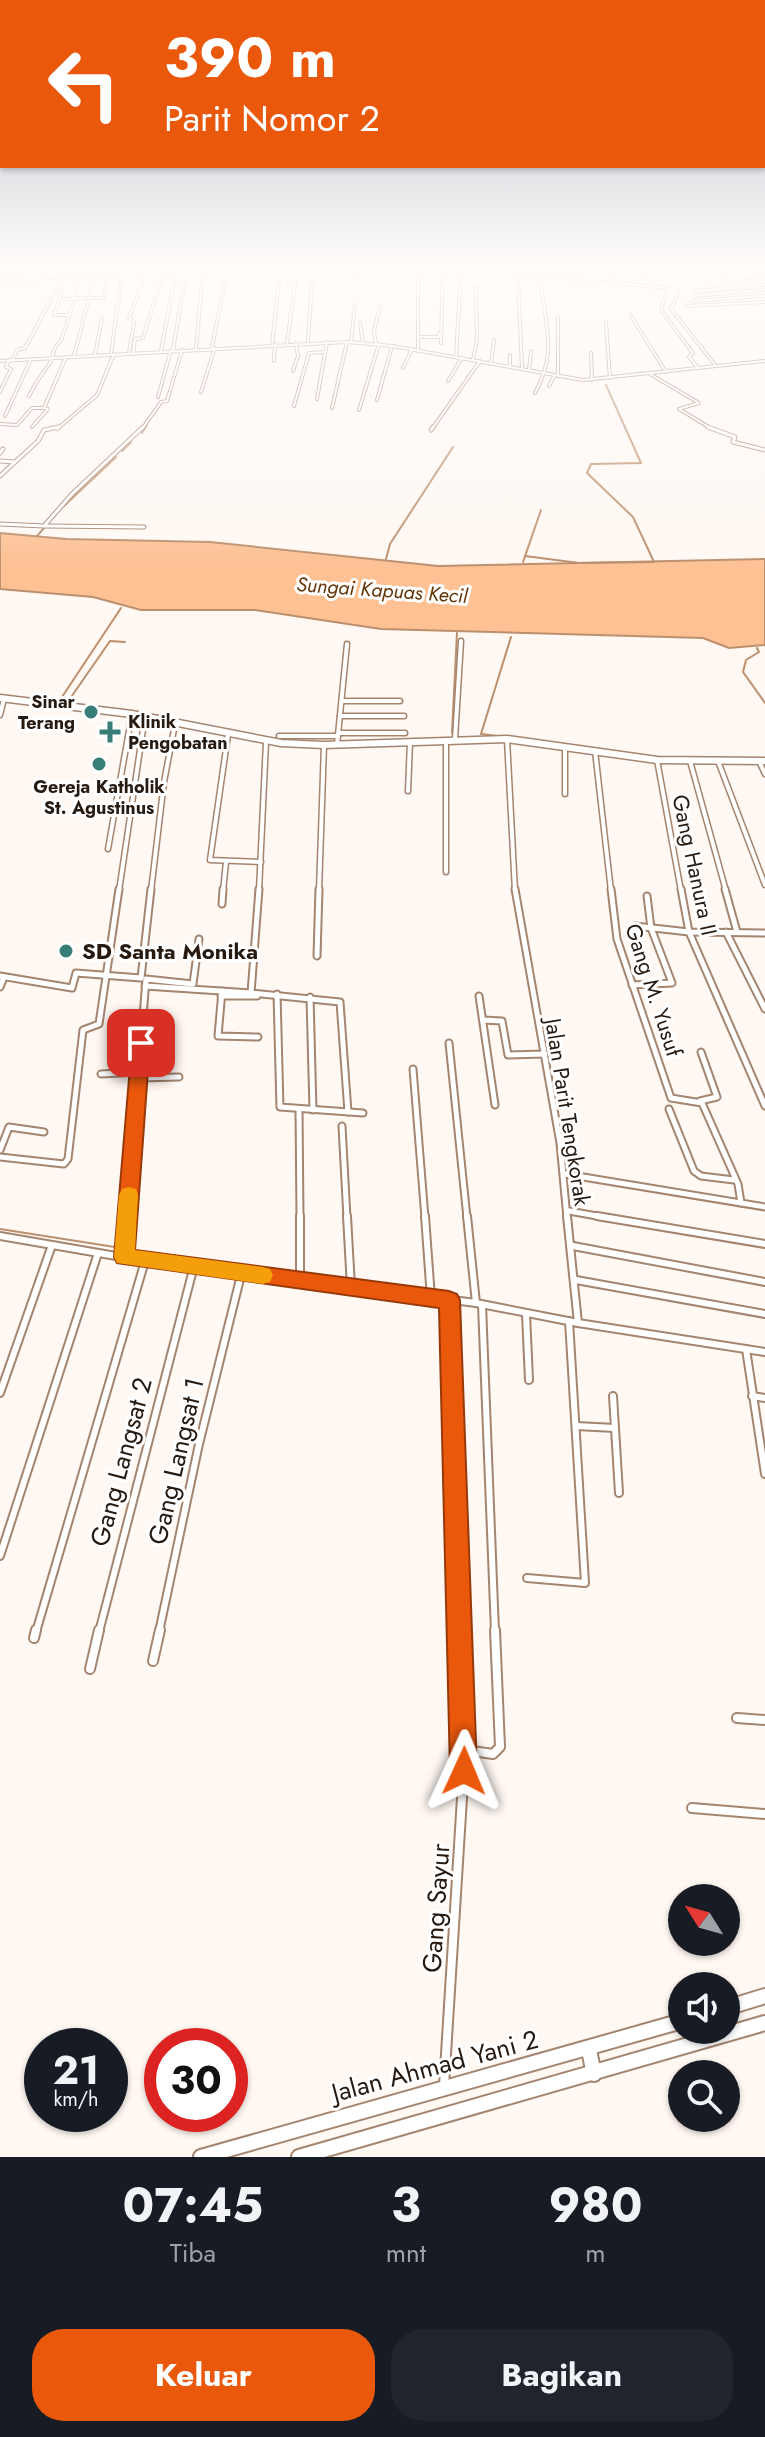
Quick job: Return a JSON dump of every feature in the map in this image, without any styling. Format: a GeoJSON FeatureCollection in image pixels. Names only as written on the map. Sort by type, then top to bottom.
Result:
{"type":"FeatureCollection","features":[{"type":"Feature","properties":{"kind":"highway"},"geometry":{"type":"LineString","coordinates":[[740,2004],[765,1996]]}},
{"type":"Feature","properties":{"kind":"highway"},"geometry":{"type":"LineString","coordinates":[[299,2157],[765,2023]]}},
{"type":"Feature","properties":{"kind":"highway","name":"Jalan Ahmad Yani 2"},"geometry":{"type":"LineString","coordinates":[[201,2157],[668,2025]]}},
{"type":"Feature","properties":{"kind":"highway"},"geometry":{"type":"LineString","coordinates":[[589,2050],[594,2074]]}},
{"type":"Feature","properties":{"kind":"main road"},"geometry":{"type":"LineString","coordinates":[[2,699],[145,716],[266,742],[337,745],[507,739],[657,760],[762,760]]}},
{"type":"Feature","properties":{"kind":"street"},"geometry":{"type":"LineString","coordinates":[[0,392],[11,369],[8,368]]}},
{"type":"Feature","properties":{"kind":"street"},"geometry":{"type":"LineString","coordinates":[[0,431],[27,368]]}},
{"type":"Feature","properties":{"kind":"street"},"geometry":{"type":"LineString","coordinates":[[29,396],[45,368]]}},
{"type":"Feature","properties":{"kind":"street"},"geometry":{"type":"LineString","coordinates":[[44,408],[61,368]]}},
{"type":"Feature","properties":{"kind":"street"},"geometry":{"type":"LineString","coordinates":[[0,476],[38,441],[45,430],[57,429],[97,395],[107,368]]}},
{"type":"Feature","properties":{"kind":"street"},"geometry":{"type":"LineString","coordinates":[[158,397],[167,368]]}},
{"type":"Feature","properties":{"kind":"street"},"geometry":{"type":"LineString","coordinates":[[44,526],[86,482],[137,438],[161,402],[167,401],[177,368]]}},
{"type":"Feature","properties":{"kind":"street"},"geometry":{"type":"LineString","coordinates":[[201,392],[208,368]]}},
{"type":"Feature","properties":{"kind":"street"},"geometry":{"type":"LineString","coordinates":[[294,406],[305,368]]}},
{"type":"Feature","properties":{"kind":"street"},"geometry":{"type":"LineString","coordinates":[[317,399],[322,368]]}},
{"type":"Feature","properties":{"kind":"street"},"geometry":{"type":"LineString","coordinates":[[332,408],[342,368]]}},
{"type":"Feature","properties":{"kind":"street"},"geometry":{"type":"LineString","coordinates":[[359,410],[371,368]]}},
{"type":"Feature","properties":{"kind":"street"},"geometry":{"type":"LineString","coordinates":[[377,400],[386,368]]}},
{"type":"Feature","properties":{"kind":"street"},"geometry":{"type":"LineString","coordinates":[[448,381],[457,368]]}},
{"type":"Feature","properties":{"kind":"street"},"geometry":{"type":"LineString","coordinates":[[431,430],[475,368]]}},
{"type":"Feature","properties":{"kind":"street"},"geometry":{"type":"LineString","coordinates":[[522,368],[592,380],[698,368]]}},
{"type":"Feature","properties":{"kind":"street"},"geometry":{"type":"LineString","coordinates":[[535,393],[548,374],[548,368]]}},
{"type":"Feature","properties":{"kind":"street"},"geometry":{"type":"LineString","coordinates":[[549,386],[557,376],[557,368]]}},
{"type":"Feature","properties":{"kind":"street"},"geometry":{"type":"LineString","coordinates":[[592,368],[592,380]]}},
{"type":"Feature","properties":{"kind":"street"},"geometry":{"type":"LineString","coordinates":[[609,368],[610,378]]}},
{"type":"Feature","properties":{"kind":"street"},"geometry":{"type":"LineString","coordinates":[[663,368],[666,372]]}},
{"type":"Feature","properties":{"kind":"street"},"geometry":{"type":"LineString","coordinates":[[649,373],[699,403],[679,409],[699,424],[716,433],[735,437],[733,442],[765,450]]}},
{"type":"Feature","properties":{"kind":"street"},"geometry":{"type":"LineString","coordinates":[[2,424],[18,424],[32,408],[48,409],[32,427]]}},
{"type":"Feature","properties":{"kind":"street"},"geometry":{"type":"LineString","coordinates":[[0,461],[15,462]]}},
{"type":"Feature","properties":{"kind":"street"},"geometry":{"type":"LineString","coordinates":[[0,524],[144,527]]}},
{"type":"Feature","properties":{"kind":"street"},"geometry":{"type":"LineString","coordinates":[[455,739],[461,641]]}},
{"type":"Feature","properties":{"kind":"street"},"geometry":{"type":"LineString","coordinates":[[337,745],[347,644]]}},
{"type":"Feature","properties":{"kind":"street"},"geometry":{"type":"LineString","coordinates":[[0,715],[2,699]]}},
{"type":"Feature","properties":{"kind":"street"},"geometry":{"type":"LineString","coordinates":[[342,701],[400,701]]}},
{"type":"Feature","properties":{"kind":"street"},"geometry":{"type":"LineString","coordinates":[[108,849],[132,714]]}},
{"type":"Feature","properties":{"kind":"street"},"geometry":{"type":"LineString","coordinates":[[0,1157],[66,1163],[83,1030],[99,1024],[145,716]]}},
{"type":"Feature","properties":{"kind":"street"},"geometry":{"type":"LineString","coordinates":[[340,716],[404,716]]}},
{"type":"Feature","properties":{"kind":"street"},"geometry":{"type":"LineString","coordinates":[[124,1252],[144,981],[164,782],[175,724]]}},
{"type":"Feature","properties":{"kind":"street"},"geometry":{"type":"LineString","coordinates":[[279,736],[405,733]]}},
{"type":"Feature","properties":{"kind":"street"},"geometry":{"type":"LineString","coordinates":[[228,735],[210,860],[261,862]]}},
{"type":"Feature","properties":{"kind":"street","name":"Jalan Parit Tengkorak"},"geometry":{"type":"LineString","coordinates":[[507,739],[513,880],[565,1174],[578,1323]]}},
{"type":"Feature","properties":{"kind":"street"},"geometry":{"type":"LineString","coordinates":[[446,740],[446,872]]}},
{"type":"Feature","properties":{"kind":"street"},"geometry":{"type":"LineString","coordinates":[[251,993],[266,742]]}},
{"type":"Feature","properties":{"kind":"street"},"geometry":{"type":"LineString","coordinates":[[408,791],[410,742]]}},
{"type":"Feature","properties":{"kind":"street"},"geometry":{"type":"LineString","coordinates":[[317,956],[324,745]]}},
{"type":"Feature","properties":{"kind":"street"},"geometry":{"type":"LineString","coordinates":[[565,746],[565,794]]}},
{"type":"Feature","properties":{"kind":"street","name":"Gang M. Yusuf"},"geometry":{"type":"LineString","coordinates":[[595,751],[615,925],[632,985],[671,1098],[677,1102],[699,1101]]}},
{"type":"Feature","properties":{"kind":"street","name":"Gang Hanura II"},"geometry":{"type":"LineString","coordinates":[[657,760],[689,932],[765,1106]]}},
{"type":"Feature","properties":{"kind":"street"},"geometry":{"type":"LineString","coordinates":[[762,760],[765,774]]}},
{"type":"Feature","properties":{"kind":"street"},"geometry":{"type":"LineString","coordinates":[[690,761],[737,932]]}},
{"type":"Feature","properties":{"kind":"street"},"geometry":{"type":"LineString","coordinates":[[718,761],[765,885]]}},
{"type":"Feature","properties":{"kind":"street"},"geometry":{"type":"LineString","coordinates":[[222,904],[226,862]]}},
{"type":"Feature","properties":{"kind":"street"},"geometry":{"type":"LineString","coordinates":[[632,985],[672,983],[651,928],[647,896]]}},
{"type":"Feature","properties":{"kind":"street"},"geometry":{"type":"LineString","coordinates":[[635,926],[764,935]]}},
{"type":"Feature","properties":{"kind":"street"},"geometry":{"type":"LineString","coordinates":[[726,932],[765,1009]]}},
{"type":"Feature","properties":{"kind":"street"},"geometry":{"type":"LineString","coordinates":[[144,981],[193,984],[199,939]]}},
{"type":"Feature","properties":{"kind":"street"},"geometry":{"type":"LineString","coordinates":[[0,987],[2,977],[72,988],[76,973],[105,974],[257,996]]}},
{"type":"Feature","properties":{"kind":"street"},"geometry":{"type":"LineString","coordinates":[[222,993],[337,1000],[340,1004],[348,1112]]}},
{"type":"Feature","properties":{"kind":"street"},"geometry":{"type":"LineString","coordinates":[[222,993],[218,1036],[258,1037]]}},
{"type":"Feature","properties":{"kind":"street"},"geometry":{"type":"LineString","coordinates":[[277,994],[280,1107],[363,1113]]}},
{"type":"Feature","properties":{"kind":"street"},"geometry":{"type":"LineString","coordinates":[[479,996],[495,1105]]}},
{"type":"Feature","properties":{"kind":"street"},"geometry":{"type":"LineString","coordinates":[[310,997],[313,1110]]}},
{"type":"Feature","properties":{"kind":"street"},"geometry":{"type":"LineString","coordinates":[[483,1020],[502,1021],[508,1055],[545,1054]]}},
{"type":"Feature","properties":{"kind":"street"},"geometry":{"type":"LineString","coordinates":[[449,1043],[479,1304],[500,1747],[493,1754],[465,1750]]}},
{"type":"Feature","properties":{"kind":"street"},"geometry":{"type":"LineString","coordinates":[[701,1052],[717,1097],[699,1101],[735,1180],[741,1203]]}},
{"type":"Feature","properties":{"kind":"street"},"geometry":{"type":"LineString","coordinates":[[413,1069],[431,1298]]}},
{"type":"Feature","properties":{"kind":"street"},"geometry":{"type":"LineString","coordinates":[[101,1074],[179,1077]]}},
{"type":"Feature","properties":{"kind":"street"},"geometry":{"type":"LineString","coordinates":[[299,1109],[300,1279]]}},
{"type":"Feature","properties":{"kind":"street"},"geometry":{"type":"LineString","coordinates":[[669,1109],[694,1171],[701,1176],[735,1180]]}},
{"type":"Feature","properties":{"kind":"street"},"geometry":{"type":"LineString","coordinates":[[342,1126],[351,1287]]}},
{"type":"Feature","properties":{"kind":"street"},"geometry":{"type":"LineString","coordinates":[[0,1150],[8,1128],[44,1132]]}},
{"type":"Feature","properties":{"kind":"street"},"geometry":{"type":"LineString","coordinates":[[565,1174],[765,1207]]}},
{"type":"Feature","properties":{"kind":"street"},"geometry":{"type":"LineString","coordinates":[[569,1211],[765,1244]]}},
{"type":"Feature","properties":{"kind":"street"},"geometry":{"type":"LineString","coordinates":[[0,1236],[98,1253],[124,1252],[145,1261],[242,1271],[479,1304],[765,1352]]}},
{"type":"Feature","properties":{"kind":"street"},"geometry":{"type":"LineString","coordinates":[[0,1393],[52,1245]]}},
{"type":"Feature","properties":{"kind":"street"},"geometry":{"type":"LineString","coordinates":[[573,1246],[765,1282]]}},
{"type":"Feature","properties":{"kind":"street"},"geometry":{"type":"LineString","coordinates":[[0,1556],[98,1253]]}},
{"type":"Feature","properties":{"kind":"street"},"geometry":{"type":"LineString","coordinates":[[34,1638],[145,1261]]}},
{"type":"Feature","properties":{"kind":"street","name":"Gang Langsat 2"},"geometry":{"type":"LineString","coordinates":[[90,1669],[122,1535],[194,1266]]}},
{"type":"Feature","properties":{"kind":"street","name":"Gang Langsat 1"},"geometry":{"type":"LineString","coordinates":[[153,1661],[199,1444],[242,1271]]}},
{"type":"Feature","properties":{"kind":"street"},"geometry":{"type":"LineString","coordinates":[[576,1280],[765,1314]]}},
{"type":"Feature","properties":{"kind":"street","name":"Gang Sayur"},"geometry":{"type":"LineString","coordinates":[[444,2087],[465,1750],[449,1300]]}},
{"type":"Feature","properties":{"kind":"street"},"geometry":{"type":"LineString","coordinates":[[526,1314],[529,1380]]}},
{"type":"Feature","properties":{"kind":"street"},"geometry":{"type":"LineString","coordinates":[[527,1578],[585,1583],[569,1321]]}},
{"type":"Feature","properties":{"kind":"street"},"geometry":{"type":"LineString","coordinates":[[746,1349],[765,1474]]}},
{"type":"Feature","properties":{"kind":"street"},"geometry":{"type":"LineString","coordinates":[[613,1396],[619,1493]]}},
{"type":"Feature","properties":{"kind":"street"},"geometry":{"type":"LineString","coordinates":[[752,1396],[765,1398]]}},
{"type":"Feature","properties":{"kind":"street"},"geometry":{"type":"LineString","coordinates":[[576,1426],[615,1428]]}},
{"type":"Feature","properties":{"kind":"street"},"geometry":{"type":"LineString","coordinates":[[737,1718],[765,1720]]}},
{"type":"Feature","properties":{"kind":"street"},"geometry":{"type":"LineString","coordinates":[[692,1808],[765,1814]]}},
{"type":"Feature","properties":{"kind":"water","name":"Sungai Kapuas Kecil"},"geometry":{"type":"Polygon","coordinates":[[[0,533],[66,539],[210,542],[438,566],[765,559],[765,645],[729,648],[703,638],[381,629],[255,610],[141,610],[93,597],[0,589],[0,533]]]}},
{"type":"Feature","properties":{"kind":"waterway"},"geometry":{"type":"LineString","coordinates":[[525,556],[579,563],[654,562],[633,517],[587,473],[591,464],[641,463],[606,385]]}},
{"type":"Feature","properties":{"kind":"waterway"},"geometry":{"type":"LineString","coordinates":[[142,433],[147,425]]}},
{"type":"Feature","properties":{"kind":"waterway"},"geometry":{"type":"LineString","coordinates":[[122,451],[131,442]]}},
{"type":"Feature","properties":{"kind":"waterway"},"geometry":{"type":"LineString","coordinates":[[386,559],[390,544],[453,447]]}},
{"type":"Feature","properties":{"kind":"waterway"},"geometry":{"type":"LineString","coordinates":[[64,506],[116,457]]}},
{"type":"Feature","properties":{"kind":"waterway"},"geometry":{"type":"LineString","coordinates":[[525,556],[541,510]]}},
{"type":"Feature","properties":{"kind":"waterway"},"geometry":{"type":"LineString","coordinates":[[37,536],[44,528]]}},
{"type":"Feature","properties":{"kind":"waterway"},"geometry":{"type":"LineString","coordinates":[[523,562],[525,556]]}},
{"type":"Feature","properties":{"kind":"waterway"},"geometry":{"type":"LineString","coordinates":[[58,703],[121,608]]}},
{"type":"Feature","properties":{"kind":"waterway"},"geometry":{"type":"LineString","coordinates":[[452,733],[457,633]]}},
{"type":"Feature","properties":{"kind":"waterway"},"geometry":{"type":"LineString","coordinates":[[511,637],[481,734],[541,741]]}},
{"type":"Feature","properties":{"kind":"waterway"},"geometry":{"type":"LineString","coordinates":[[67,703],[110,641],[125,642]]}},
{"type":"Feature","properties":{"kind":"waterway"},"geometry":{"type":"LineString","coordinates":[[757,648],[759,652],[746,660],[743,672],[765,703]]}},
{"type":"Feature","properties":{"kind":"waterway"},"geometry":{"type":"LineString","coordinates":[[88,706],[95,706]]}},
{"type":"Feature","properties":{"kind":"waterway"},"geometry":{"type":"LineString","coordinates":[[0,1229],[121,1248]]}},
{"type":"Feature","properties":{"kind":"waterway"},"geometry":{"type":"LineString","coordinates":[[128,1249],[347,1283]]}},
{"type":"Feature","properties":{"kind":"waterway"},"geometry":{"type":"LineString","coordinates":[[353,1284],[370,1287]]}},
{"type":"Feature","properties":{"kind":"waterway"},"geometry":{"type":"LineString","coordinates":[[751,1362],[765,1451]]}},
{"type":"Feature","properties":{"kind":"slow traffic"},"geometry":{"type":"LineString","coordinates":[[129,1195],[124,1257],[263,1275]]}},
{"type":"Feature","properties":{"kind":"place","name":"Sinar Terang"},"geometry":{"type":"Point","coordinates":[91,712]}},
{"type":"Feature","properties":{"kind":"place","name":"Klinik Pengobatan"},"geometry":{"type":"Point","coordinates":[110,732]}},
{"type":"Feature","properties":{"kind":"place","name":"Gereja Katholik St. Agustinus"},"geometry":{"type":"Point","coordinates":[99,764]}},
{"type":"Feature","properties":{"kind":"place","name":"SD Santa Monika"},"geometry":{"type":"Point","coordinates":[66,951]}},
{"type":"Feature","properties":{"kind":"route"},"geometry":{"type":"LineString","coordinates":[[141,1043],[124,1257],[449,1300],[465,1719],[464,1771]]}}]}
